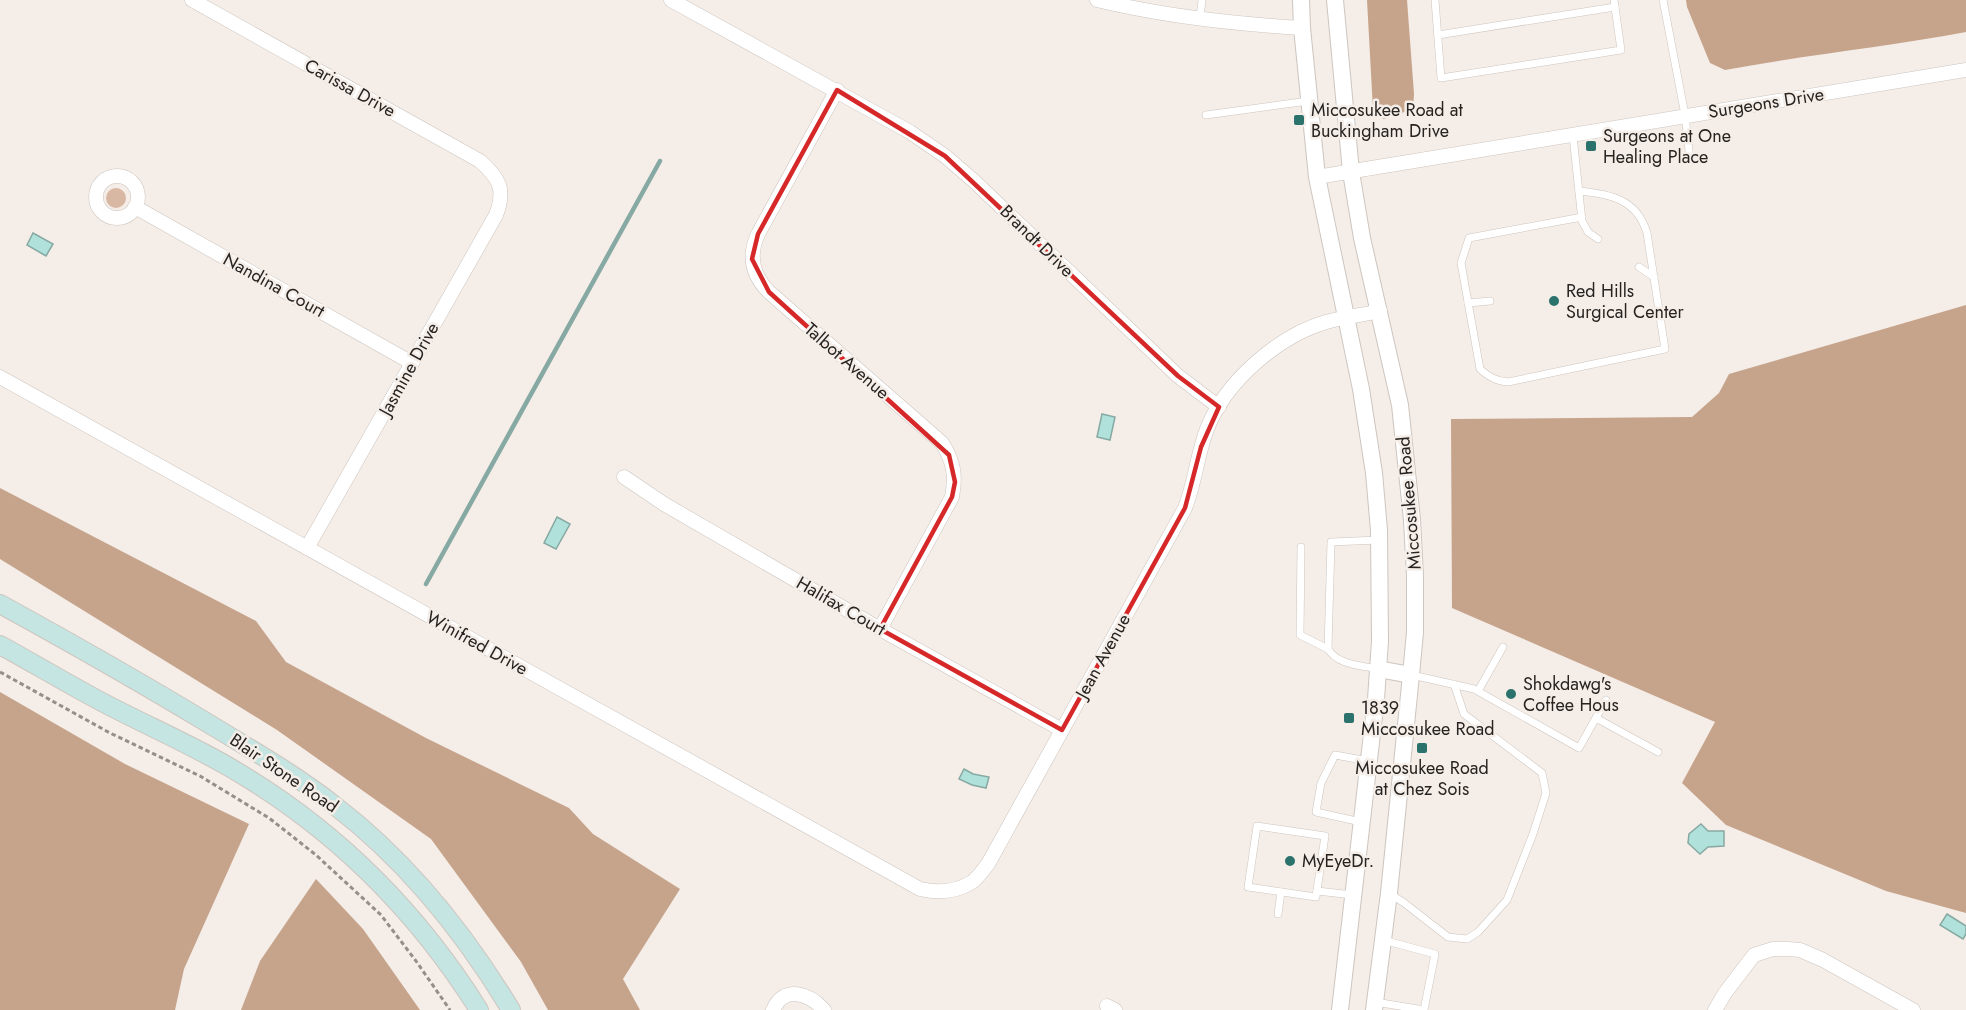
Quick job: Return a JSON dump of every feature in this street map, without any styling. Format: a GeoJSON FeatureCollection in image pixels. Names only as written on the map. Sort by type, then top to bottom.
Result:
{"type":"FeatureCollection","features":[{"type":"Feature","properties":{"kind":"main road","name":"Blair Stone Road"},"geometry":{"type":"LineString","coordinates":[[0,603],[119,670],[272,761],[335,806],[389,853],[435,902],[468,944],[511,1010]]}},
{"type":"Feature","properties":{"kind":"main road","name":"Blair Stone Road"},"geometry":{"type":"LineString","coordinates":[[0,645],[98,700],[249,779],[304,816],[350,853],[390,892],[428,936],[479,1010]]}},
{"type":"Feature","properties":{"kind":"street","name":"Carissa Drive"},"geometry":{"type":"LineString","coordinates":[[192,0],[480,161],[495,175],[500,186]]}},
{"type":"Feature","properties":{"kind":"street","name":"Brandt Drive"},"geometry":{"type":"LineString","coordinates":[[671,0],[837,90],[910,132],[945,156],[1178,376],[1218,407]]}},
{"type":"Feature","properties":{"kind":"street"},"geometry":{"type":"LineString","coordinates":[[1097,0],[1200,18],[1302,28]]}},
{"type":"Feature","properties":{"kind":"street","name":"Miccosukee Road"},"geometry":{"type":"LineString","coordinates":[[1301,0],[1317,177],[1361,389],[1374,473],[1379,540],[1378,669],[1340,1010]]}},
{"type":"Feature","properties":{"kind":"street","name":"Miccosukee Road"},"geometry":{"type":"LineString","coordinates":[[1335,0],[1351,172],[1362,238],[1400,405],[1412,520],[1415,621],[1411,675],[1375,1006]]}},
{"type":"Feature","properties":{"kind":"street","name":"Surgeons Drive"},"geometry":{"type":"LineString","coordinates":[[1317,177],[1966,70]]}},
{"type":"Feature","properties":{"kind":"street","name":"Talbot Avenue"},"geometry":{"type":"LineString","coordinates":[[837,90],[758,234],[753,245],[752,259],[754,272],[760,284],[942,444],[954,469],[955,482],[952,497],[880,629]]}},
{"type":"Feature","properties":{"kind":"street","name":"Jasmine Drive"},"geometry":{"type":"LineString","coordinates":[[307,548],[496,214],[500,203],[500,186]]}},
{"type":"Feature","properties":{"kind":"street","name":"Nandina Court"},"geometry":{"type":"LineString","coordinates":[[135,207],[412,363]]}},
{"type":"Feature","properties":{"kind":"street"},"geometry":{"type":"LineString","coordinates":[[1218,407],[1245,374],[1266,354],[1291,338],[1324,323],[1380,311]]}},
{"type":"Feature","properties":{"kind":"street","name":"Winifred Drive"},"geometry":{"type":"LineString","coordinates":[[0,377],[920,890],[936,893],[958,888]]}},
{"type":"Feature","properties":{"kind":"street","name":"Jean Avenue"},"geometry":{"type":"LineString","coordinates":[[958,888],[972,882],[988,864],[1185,508],[1192,492],[1201,447],[1218,407]]}},
{"type":"Feature","properties":{"kind":"street","name":"Halifax Court"},"geometry":{"type":"LineString","coordinates":[[624,477],[664,504],[880,629],[1062,730]]}},
{"type":"Feature","properties":{"kind":"street"},"geometry":{"type":"LineString","coordinates":[[1378,669],[1411,675]]}},
{"type":"Feature","properties":{"kind":"street"},"geometry":{"type":"LineString","coordinates":[[1715,1010],[1754,955],[1773,949],[1800,950],[1815,956],[1913,1010]]}},
{"type":"Feature","properties":{"kind":"street"},"geometry":{"type":"LineString","coordinates":[[773,1010],[780,999],[796,994],[807,995],[817,1001],[824,1010]]}},
{"type":"Feature","properties":{"kind":"lane"},"geometry":{"type":"LineString","coordinates":[[1200,18],[1202,0]]}},
{"type":"Feature","properties":{"kind":"lane"},"geometry":{"type":"LineString","coordinates":[[1435,0],[1441,78],[1621,50],[1615,4],[1438,35]]}},
{"type":"Feature","properties":{"kind":"lane"},"geometry":{"type":"LineString","coordinates":[[1663,0],[1685,115],[1689,151]]}},
{"type":"Feature","properties":{"kind":"lane"},"geometry":{"type":"LineString","coordinates":[[1206,115],[1309,100]]}},
{"type":"Feature","properties":{"kind":"lane"},"geometry":{"type":"LineString","coordinates":[[1573,136],[1582,217],[1588,232],[1598,239]]}},
{"type":"Feature","properties":{"kind":"lane"},"geometry":{"type":"LineString","coordinates":[[1579,191],[1614,196],[1633,210],[1643,221],[1647,233],[1665,349],[1509,382],[1498,381],[1480,369],[1461,263],[1469,238],[1582,217]]}},
{"type":"Feature","properties":{"kind":"lane"},"geometry":{"type":"LineString","coordinates":[[1639,267],[1654,277]]}},
{"type":"Feature","properties":{"kind":"lane"},"geometry":{"type":"LineString","coordinates":[[1468,303],[1490,301]]}},
{"type":"Feature","properties":{"kind":"lane"},"geometry":{"type":"LineString","coordinates":[[1328,649],[1331,542],[1379,540]]}},
{"type":"Feature","properties":{"kind":"lane"},"geometry":{"type":"LineString","coordinates":[[1301,547],[1300,635],[1328,649],[1340,661],[1378,669]]}},
{"type":"Feature","properties":{"kind":"lane"},"geometry":{"type":"LineString","coordinates":[[1478,691],[1503,646]]}},
{"type":"Feature","properties":{"kind":"lane"},"geometry":{"type":"LineString","coordinates":[[1411,675],[1478,691],[1579,748],[1606,700]]}},
{"type":"Feature","properties":{"kind":"lane"},"geometry":{"type":"LineString","coordinates":[[1389,893],[1448,937],[1467,939],[1478,932],[1507,900],[1533,834],[1546,793],[1542,773],[1464,714],[1454,684]]}},
{"type":"Feature","properties":{"kind":"lane"},"geometry":{"type":"LineString","coordinates":[[1596,718],[1658,752]]}},
{"type":"Feature","properties":{"kind":"lane"},"geometry":{"type":"LineString","coordinates":[[1361,822],[1316,812],[1321,783],[1335,755],[1368,760]]}},
{"type":"Feature","properties":{"kind":"lane"},"geometry":{"type":"LineString","coordinates":[[1257,826],[1324,836],[1317,891],[1316,897],[1248,887],[1257,826]]}},
{"type":"Feature","properties":{"kind":"lane"},"geometry":{"type":"LineString","coordinates":[[1317,891],[1353,895]]}},
{"type":"Feature","properties":{"kind":"lane"},"geometry":{"type":"LineString","coordinates":[[1278,914],[1281,892]]}},
{"type":"Feature","properties":{"kind":"lane"},"geometry":{"type":"LineString","coordinates":[[1375,1006],[1424,1010],[1435,954],[1383,940]]}},
{"type":"Feature","properties":{"kind":"path"},"geometry":{"type":"LineString","coordinates":[[0,672],[110,733],[200,776],[269,818],[316,855],[381,915],[450,1010]]}},
{"type":"Feature","properties":{"kind":"highlighted area"},"geometry":{"type":"Polygon","coordinates":[[[837,90],[945,156],[1178,376],[1219,407],[1201,447],[1185,508],[1062,730],[880,629],[952,497],[955,482],[949,455],[769,292],[752,259],[758,234],[837,90]]]}},
{"type":"Feature","properties":{"kind":"shaded area"},"geometry":{"type":"Polygon","coordinates":[[[1367,0],[1407,0],[1414,94],[1413,109],[1384,119],[1376,115],[1373,110],[1367,0]]]}},
{"type":"Feature","properties":{"kind":"shaded area"},"geometry":{"type":"Polygon","coordinates":[[[1686,0],[1966,0],[1966,32],[1725,70],[1710,63],[1686,0]]]}},
{"type":"Feature","properties":{"kind":"shaded area"},"geometry":{"type":"Polygon","coordinates":[[[116,188],[123,191],[126,198],[123,205],[116,208],[109,205],[106,198],[109,191],[116,188]]]}},
{"type":"Feature","properties":{"kind":"shaded area"},"geometry":{"type":"Polygon","coordinates":[[[1966,305],[1966,913],[1886,891],[1726,825],[1682,783],[1715,722],[1452,608],[1451,419],[1692,417],[1719,393],[1729,374],[1966,305]]]}},
{"type":"Feature","properties":{"kind":"shaded area"},"geometry":{"type":"Polygon","coordinates":[[[0,488],[256,621],[286,662],[426,738],[569,808],[593,834],[680,889],[623,979],[640,1010],[548,1010],[521,962],[431,839],[277,730],[0,559],[0,488]]]}},
{"type":"Feature","properties":{"kind":"shaded area"},"geometry":{"type":"Polygon","coordinates":[[[0,692],[125,764],[249,824],[184,969],[175,1010],[0,1010],[0,692]]]}},
{"type":"Feature","properties":{"kind":"shaded area"},"geometry":{"type":"Polygon","coordinates":[[[316,879],[363,929],[420,1010],[241,1010],[260,961],[316,879]]]}},
{"type":"Feature","properties":{"kind":"water"},"geometry":{"type":"Polygon","coordinates":[[[33,233],[53,244],[46,256],[27,245],[33,233]]]}},
{"type":"Feature","properties":{"kind":"water"},"geometry":{"type":"Polygon","coordinates":[[[1102,414],[1115,417],[1110,440],[1097,437],[1102,414]]]}},
{"type":"Feature","properties":{"kind":"water"},"geometry":{"type":"Polygon","coordinates":[[[557,517],[570,524],[556,549],[544,543],[557,517]]]}},
{"type":"Feature","properties":{"kind":"water"},"geometry":{"type":"Polygon","coordinates":[[[964,769],[973,774],[989,777],[986,788],[959,779],[964,769]]]}},
{"type":"Feature","properties":{"kind":"water"},"geometry":{"type":"Polygon","coordinates":[[[1701,824],[1708,831],[1724,831],[1724,846],[1708,847],[1700,854],[1688,843],[1689,834],[1701,824]]]}},
{"type":"Feature","properties":{"kind":"water"},"geometry":{"type":"Polygon","coordinates":[[[1947,914],[1966,926],[1963,939],[1940,925],[1947,914]]]}},
{"type":"Feature","properties":{"kind":"waterway"},"geometry":{"type":"LineString","coordinates":[[426,584],[660,161]]}},
{"type":"Feature","properties":{"kind":"place","name":"Miccosukee Road at Buckingham Drive"},"geometry":{"type":"Point","coordinates":[1299,120]}},
{"type":"Feature","properties":{"kind":"place","name":"Surgeons at One Healing Place"},"geometry":{"type":"Point","coordinates":[1591,146]}},
{"type":"Feature","properties":{"kind":"place","name":"Red Hills Surgical Center"},"geometry":{"type":"Point","coordinates":[1554,301]}},
{"type":"Feature","properties":{"kind":"place","name":"Shokdawg's Coffee Hous"},"geometry":{"type":"Point","coordinates":[1511,694]}},
{"type":"Feature","properties":{"kind":"place","name":"1839 Miccosukee Road"},"geometry":{"type":"Point","coordinates":[1349,718]}},
{"type":"Feature","properties":{"kind":"place","name":"Miccosukee Road at Chez Sois"},"geometry":{"type":"Point","coordinates":[1422,748]}},
{"type":"Feature","properties":{"kind":"place","name":"MyEyeDr."},"geometry":{"type":"Point","coordinates":[1290,861]}}]}
